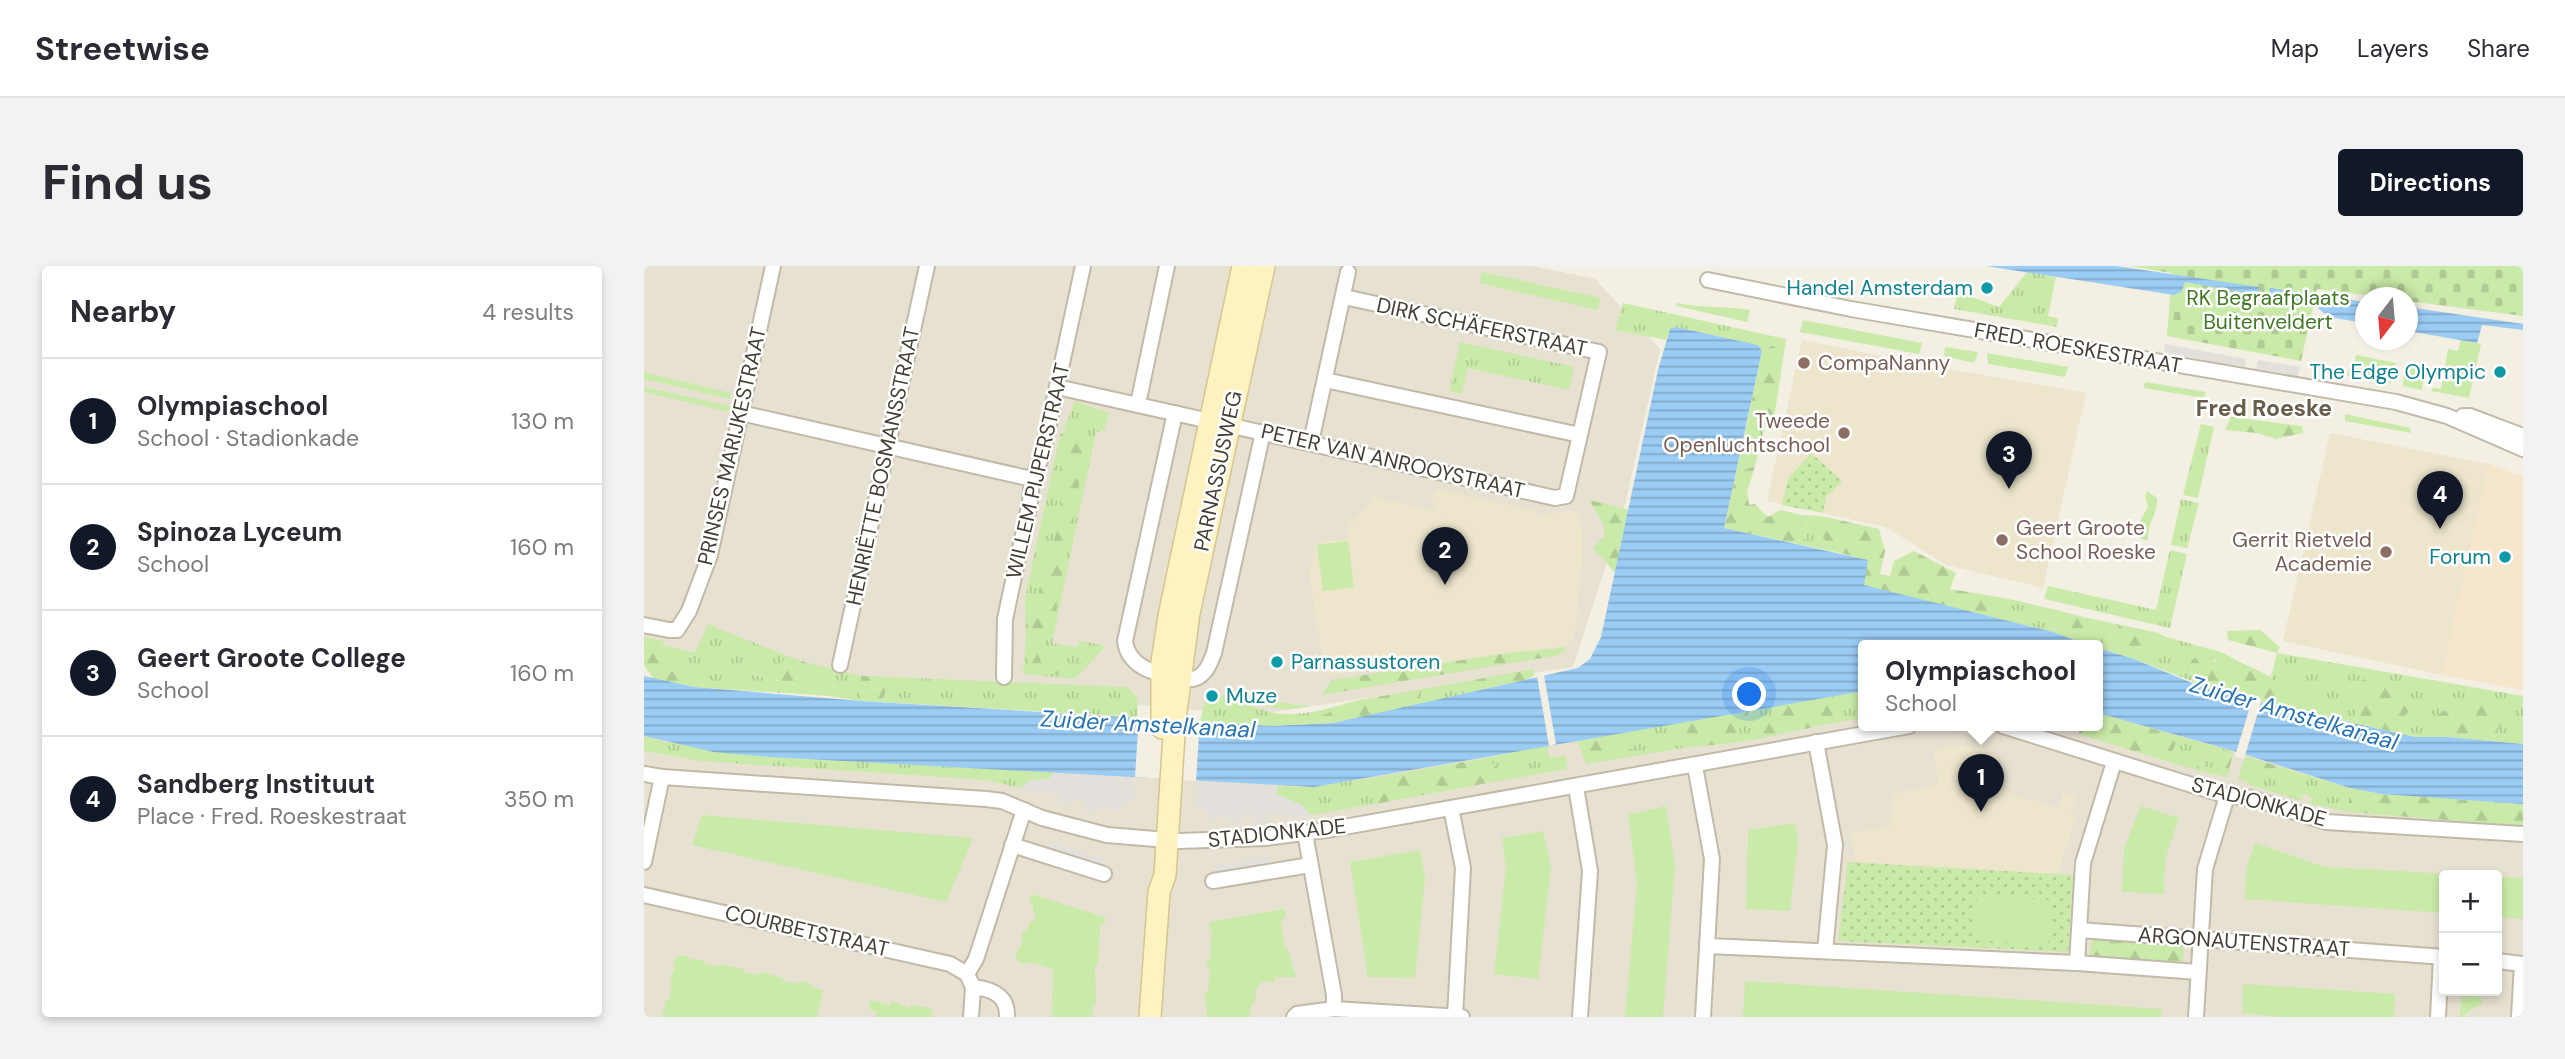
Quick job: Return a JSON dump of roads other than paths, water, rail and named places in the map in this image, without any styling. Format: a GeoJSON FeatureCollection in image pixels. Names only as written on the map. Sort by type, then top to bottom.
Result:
{"type":"FeatureCollection","features":[{"type":"Feature","properties":{"kind":"main road","name":"PARNASSUSWEG"},"geometry":{"type":"LineString","coordinates":[[1220,423],[1242,266]]}},
{"type":"Feature","properties":{"kind":"main road","name":"PARNASSUSWEG"},"geometry":{"type":"LineString","coordinates":[[1150,1017],[1159,892],[1154,873],[1162,839],[1172,676],[1169,616],[1264,266]]}},
{"type":"Feature","properties":{"kind":"street","name":"PRINSES MARIJKESTRAAT"},"geometry":{"type":"LineString","coordinates":[[644,625],[677,630],[683,623],[710,555],[773,266]]}},
{"type":"Feature","properties":{"kind":"street","name":"HENRIËTTE BOSMANSSTRAAT"},"geometry":{"type":"LineString","coordinates":[[840,665],[927,266]]}},
{"type":"Feature","properties":{"kind":"street","name":"WILLEM PIJPERSTRAAT"},"geometry":{"type":"LineString","coordinates":[[1004,677],[1005,619],[1030,502],[1032,479],[1042,456],[1083,266]]}},
{"type":"Feature","properties":{"kind":"street"},"geometry":{"type":"LineString","coordinates":[[1138,404],[1167,266]]}},
{"type":"Feature","properties":{"kind":"street"},"geometry":{"type":"LineString","coordinates":[[1311,442],[1348,272]]}},
{"type":"Feature","properties":{"kind":"street","name":"FRED. ROESKESTRAAT"},"geometry":{"type":"LineString","coordinates":[[1708,280],[1851,309],[2396,402],[2447,416],[2523,449]]}},
{"type":"Feature","properties":{"kind":"street","name":"DIRK SCHÄFERSTRAAT"},"geometry":{"type":"LineString","coordinates":[[1343,297],[1599,352],[1566,496]]}},
{"type":"Feature","properties":{"kind":"street"},"geometry":{"type":"LineString","coordinates":[[1325,380],[1580,435]]}},
{"type":"Feature","properties":{"kind":"street","name":"PETER VAN ANROOYSTRAAT"},"geometry":{"type":"LineString","coordinates":[[1057,387],[1555,498],[1566,496]]}},
{"type":"Feature","properties":{"kind":"street"},"geometry":{"type":"LineString","coordinates":[[741,413],[1032,479]]}},
{"type":"Feature","properties":{"kind":"street"},"geometry":{"type":"LineString","coordinates":[[1172,676],[1132,656],[1126,649],[1125,641],[1175,413]]}},
{"type":"Feature","properties":{"kind":"street","name":"FRED. ROESKESTRAAT"},"geometry":{"type":"LineString","coordinates":[[2447,416],[2470,416],[2523,436]]}},
{"type":"Feature","properties":{"kind":"street","name":"PARNASSUSWEG"},"geometry":{"type":"LineString","coordinates":[[1172,676],[1205,672],[1214,653],[1263,432]]}},
{"type":"Feature","properties":{"kind":"street","name":"STADIONKADE"},"geometry":{"type":"LineString","coordinates":[[644,774],[986,799],[1002,801],[1042,818],[1107,835],[1229,841],[1306,833],[1880,731]]}},
{"type":"Feature","properties":{"kind":"street","name":"STADIONKADE"},"geometry":{"type":"LineString","coordinates":[[2018,731],[2227,796],[2251,798],[2326,822],[2523,834]]}},
{"type":"Feature","properties":{"kind":"street"},"geometry":{"type":"LineString","coordinates":[[1816,742],[1835,845],[1825,951]]}},
{"type":"Feature","properties":{"kind":"street"},"geometry":{"type":"LineString","coordinates":[[2077,963],[2083,863],[2114,762]]}},
{"type":"Feature","properties":{"kind":"street"},"geometry":{"type":"LineString","coordinates":[[1695,765],[1712,859],[1703,1017]]}},
{"type":"Feature","properties":{"kind":"street"},"geometry":{"type":"LineString","coordinates":[[644,862],[662,777]]}},
{"type":"Feature","properties":{"kind":"street"},"geometry":{"type":"LineString","coordinates":[[1576,787],[1590,871],[1580,1017]]}},
{"type":"Feature","properties":{"kind":"street"},"geometry":{"type":"LineString","coordinates":[[2196,1017],[2205,869],[2227,796]]}},
{"type":"Feature","properties":{"kind":"street"},"geometry":{"type":"LineString","coordinates":[[1451,808],[1463,868],[1455,1016]]}},
{"type":"Feature","properties":{"kind":"street"},"geometry":{"type":"LineString","coordinates":[[971,1017],[970,981],[1024,810]]}},
{"type":"Feature","properties":{"kind":"street"},"geometry":{"type":"LineString","coordinates":[[1306,833],[1334,995],[1334,1009]]}},
{"type":"Feature","properties":{"kind":"street"},"geometry":{"type":"LineString","coordinates":[[1012,845],[1104,874]]}},
{"type":"Feature","properties":{"kind":"street","name":"STADIONKADE"},"geometry":{"type":"LineString","coordinates":[[1213,881],[1310,865]]}},
{"type":"Feature","properties":{"kind":"street","name":"COURBETSTRAAT"},"geometry":{"type":"LineString","coordinates":[[644,895],[950,964],[970,981],[1002,998],[1007,1017]]}},
{"type":"Feature","properties":{"kind":"street","name":"ARGONAUTENSTRAAT"},"geometry":{"type":"LineString","coordinates":[[2079,930],[2439,957]]}},
{"type":"Feature","properties":{"kind":"street","name":"ARGONAUTENSTRAAT"},"geometry":{"type":"LineString","coordinates":[[1708,946],[2077,963],[2198,972]]}},
{"type":"Feature","properties":{"kind":"street"},"geometry":{"type":"LineString","coordinates":[[2502,962],[2522,964],[2519,1017]]}},
{"type":"Feature","properties":{"kind":"street"},"geometry":{"type":"LineString","coordinates":[[2438,1017],[2440,996]]}},
{"type":"Feature","properties":{"kind":"street"},"geometry":{"type":"LineString","coordinates":[[1294,1017],[1334,1009],[1463,1017]]}},
{"type":"Feature","properties":{"kind":"water"},"geometry":{"type":"Polygon","coordinates":[[[1986,266],[2116,266],[2259,287],[2258,295],[2185,282],[2182,291],[2174,295],[1986,266]]]}},
{"type":"Feature","properties":{"kind":"water"},"geometry":{"type":"Polygon","coordinates":[[[2270,288],[2355,301],[2355,321],[2329,317],[2314,305],[2268,297],[2270,288]]]}},
{"type":"Feature","properties":{"kind":"water"},"geometry":{"type":"Polygon","coordinates":[[[2418,308],[2523,324],[2523,330],[2482,325],[2477,343],[2418,333],[2418,308]]]}},
{"type":"Feature","properties":{"kind":"water","name":"Zuider Amstelkanaal"},"geometry":{"type":"Polygon","coordinates":[[[1676,327],[1758,345],[1762,351],[1724,528],[1868,560],[1864,585],[2053,632],[2075,640],[1858,640],[1858,692],[1314,787],[771,757],[714,752],[644,736],[644,676],[694,687],[861,701],[1273,726],[1333,723],[1578,668],[1590,659],[1601,637],[1658,370],[1670,329],[1676,327]]]}},
{"type":"Feature","properties":{"kind":"water","name":"Zuider Amstelkanaal"},"geometry":{"type":"Polygon","coordinates":[[[2103,650],[2197,685],[2242,698],[2415,737],[2523,744],[2523,804],[2382,794],[2350,788],[2234,751],[2103,714],[2103,650]]]}},
{"type":"Feature","properties":{"kind":"place","name":"Handel Amsterdam"},"geometry":{"type":"Point","coordinates":[1987,288]}},
{"type":"Feature","properties":{"kind":"place","name":"CompaNanny"},"geometry":{"type":"Point","coordinates":[1804,363]}},
{"type":"Feature","properties":{"kind":"place","name":"The Edge Olympic"},"geometry":{"type":"Point","coordinates":[2500,372]}},
{"type":"Feature","properties":{"kind":"place","name":"Tweede Openluchtschool"},"geometry":{"type":"Point","coordinates":[1844,433]}},
{"type":"Feature","properties":{"kind":"place","name":"Geert Groote College"},"geometry":{"type":"Point","coordinates":[2009,489]}},
{"type":"Feature","properties":{"kind":"place","name":"Sandberg Instituut"},"geometry":{"type":"Point","coordinates":[2440,529]}},
{"type":"Feature","properties":{"kind":"place","name":"Geert Groote School Roeske"},"geometry":{"type":"Point","coordinates":[2002,540]}},
{"type":"Feature","properties":{"kind":"place","name":"Gerrit Rietveld Academie"},"geometry":{"type":"Point","coordinates":[2386,552]}},
{"type":"Feature","properties":{"kind":"place","name":"Forum"},"geometry":{"type":"Point","coordinates":[2505,557]}},
{"type":"Feature","properties":{"kind":"place","name":"Spinoza Lyceum"},"geometry":{"type":"Point","coordinates":[1445,585]}},
{"type":"Feature","properties":{"kind":"place","name":"Parnassustoren"},"geometry":{"type":"Point","coordinates":[1277,662]}},
{"type":"Feature","properties":{"kind":"place","name":"Muze"},"geometry":{"type":"Point","coordinates":[1212,696]}},
{"type":"Feature","properties":{"kind":"place","name":"Olympiaschool"},"geometry":{"type":"Point","coordinates":[1981,812]}},
{"type":"Feature","properties":{"kind":"district","name":"Fred Roeske"},"geometry":{"type":"Point","coordinates":[2264,408]}},
{"type":"Feature","properties":{"kind":"park label","name":"RK Begraafplaats Buitenveldert"},"geometry":{"type":"Point","coordinates":[2268,310]}}]}
